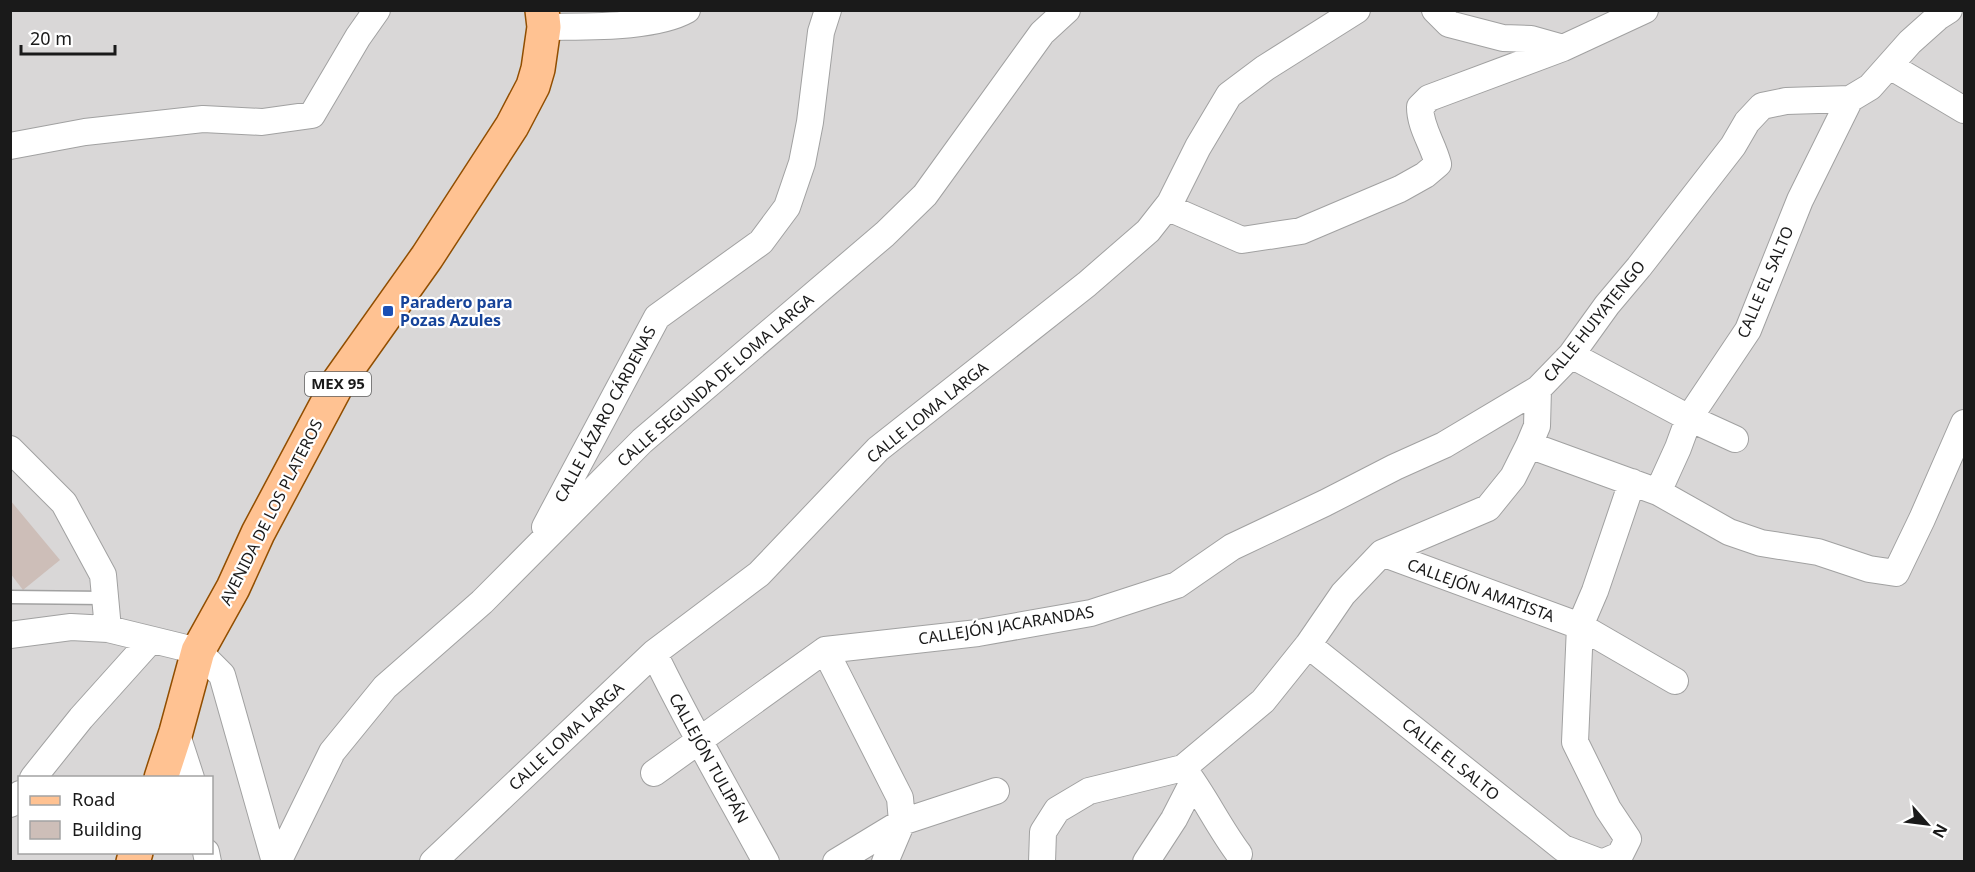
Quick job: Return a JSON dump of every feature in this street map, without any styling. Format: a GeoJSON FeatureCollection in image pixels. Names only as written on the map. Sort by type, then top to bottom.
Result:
{"type":"FeatureCollection","features":[{"type":"Feature","properties":{"kind":"main road","name":"AVENIDA DE LOS PLATEROS"},"geometry":{"type":"LineString","coordinates":[[161,776],[198,651],[339,381],[427,257],[512,126],[533,86],[538,69],[543,19]]}},
{"type":"Feature","properties":{"kind":"street"},"geometry":{"type":"LineString","coordinates":[[10,146],[85,132],[203,118],[262,122],[312,115],[358,37],[377,10]]}},
{"type":"Feature","properties":{"kind":"street"},"geometry":{"type":"LineString","coordinates":[[543,19],[660,20],[687,10]]}},
{"type":"Feature","properties":{"kind":"street","name":"CALLE LÁZARO CÁRDENAS"},"geometry":{"type":"LineString","coordinates":[[530,554],[657,317],[761,242],[786,207],[802,163],[810,122],[821,32],[828,10]]}},
{"type":"Feature","properties":{"kind":"street","name":"CALLE SEGUNDA DE LOMA LARGA"},"geometry":{"type":"LineString","coordinates":[[276,861],[332,752],[385,687],[482,602],[642,441],[885,234],[925,195],[1042,33],[1066,10]]}},
{"type":"Feature","properties":{"kind":"street","name":"CALLE LOMA LARGA"},"geometry":{"type":"LineString","coordinates":[[433,861],[654,653],[759,573],[878,449],[1087,284],[1148,231],[1170,203],[1198,147],[1229,95],[1265,68],[1357,10]]}},
{"type":"Feature","properties":{"kind":"street"},"geometry":{"type":"LineString","coordinates":[[1435,10],[1449,24],[1503,38],[1531,39],[1563,48]]}},
{"type":"Feature","properties":{"kind":"street"},"geometry":{"type":"LineString","coordinates":[[1170,203],[1172,209],[1242,240],[1301,231],[1400,189],[1425,175],[1438,164],[1434,147],[1420,120],[1420,107],[1429,98],[1563,48],[1645,10]]}},
{"type":"Feature","properties":{"kind":"street"},"geometry":{"type":"LineString","coordinates":[[1850,99],[1870,87],[1910,42],[1949,10]]}},
{"type":"Feature","properties":{"kind":"street"},"geometry":{"type":"LineString","coordinates":[[1890,66],[1965,110]]}},
{"type":"Feature","properties":{"kind":"street","name":"CALLE HUIYATENGO"},"geometry":{"type":"LineString","coordinates":[[1042,861],[1043,832],[1057,810],[1089,791],[1188,775],[1263,701],[1308,645],[1343,594],[1382,553],[1488,508],[1513,477],[1537,426],[1538,389],[1570,355],[1762,106],[1786,101],[1850,99]]}},
{"type":"Feature","properties":{"kind":"street","name":"CALLE EL SALTO"},"geometry":{"type":"LineString","coordinates":[[1658,492],[1689,418],[1748,330],[1800,200],[1850,99]]}},
{"type":"Feature","properties":{"kind":"street"},"geometry":{"type":"LineString","coordinates":[[1570,355],[1689,418],[1736,440]]}},
{"type":"Feature","properties":{"kind":"street","name":"CALLEJÓN JACARANDAS"},"geometry":{"type":"LineString","coordinates":[[654,773],[825,650],[978,633],[1091,613],[1177,585],[1232,547],[1325,503],[1395,466],[1444,445],[1538,389]]}},
{"type":"Feature","properties":{"kind":"street"},"geometry":{"type":"LineString","coordinates":[[1529,445],[1658,492],[1729,532],[1761,543],[1818,552],[1869,569],[1896,573],[1965,423]]}},
{"type":"Feature","properties":{"kind":"street"},"geometry":{"type":"LineString","coordinates":[[10,450],[64,503],[103,575],[108,629]]}},
{"type":"Feature","properties":{"kind":"street","name":"CALLE EL SALTO"},"geometry":{"type":"LineString","coordinates":[[1308,645],[1563,848],[1602,861],[1620,855],[1628,839],[1608,809],[1575,742],[1580,626],[1595,591],[1632,482]]}},
{"type":"Feature","properties":{"kind":"street","name":"CALLEJÓN AMATISTA"},"geometry":{"type":"LineString","coordinates":[[1382,553],[1580,626],[1676,681]]}},
{"type":"Feature","properties":{"kind":"street"},"geometry":{"type":"LineString","coordinates":[[10,635],[71,627],[108,629],[198,651],[222,675],[276,861]]}},
{"type":"Feature","properties":{"kind":"street"},"geometry":{"type":"LineString","coordinates":[[34,776],[81,718],[151,640]]}},
{"type":"Feature","properties":{"kind":"street"},"geometry":{"type":"LineString","coordinates":[[825,650],[900,798],[902,822],[885,861]]}},
{"type":"Feature","properties":{"kind":"street","name":"CALLEJÓN TULIPÁN"},"geometry":{"type":"LineString","coordinates":[[654,653],[679,706],[766,861]]}},
{"type":"Feature","properties":{"kind":"street"},"geometry":{"type":"LineString","coordinates":[[176,732],[191,776]]}},
{"type":"Feature","properties":{"kind":"street"},"geometry":{"type":"LineString","coordinates":[[1188,775],[1221,830],[1239,854]]}},
{"type":"Feature","properties":{"kind":"street"},"geometry":{"type":"LineString","coordinates":[[1146,861],[1174,819],[1188,775]]}},
{"type":"Feature","properties":{"kind":"street"},"geometry":{"type":"LineString","coordinates":[[836,861],[902,822],[996,791]]}},
{"type":"Feature","properties":{"kind":"lane"},"geometry":{"type":"LineString","coordinates":[[10,597],[105,598]]}},
{"type":"Feature","properties":{"kind":"shaded area"},"geometry":{"type":"Polygon","coordinates":[[[10,11],[1964,11],[1964,861],[11,861],[10,11]]]}},
{"type":"Feature","properties":{"kind":"building"},"geometry":{"type":"Polygon","coordinates":[[[10,500],[60,560],[23,590],[10,573],[10,500]]]}},
{"type":"Feature","properties":{"kind":"place","name":"Paradero para Pozas Azules"},"geometry":{"type":"Point","coordinates":[388,311]}}]}
